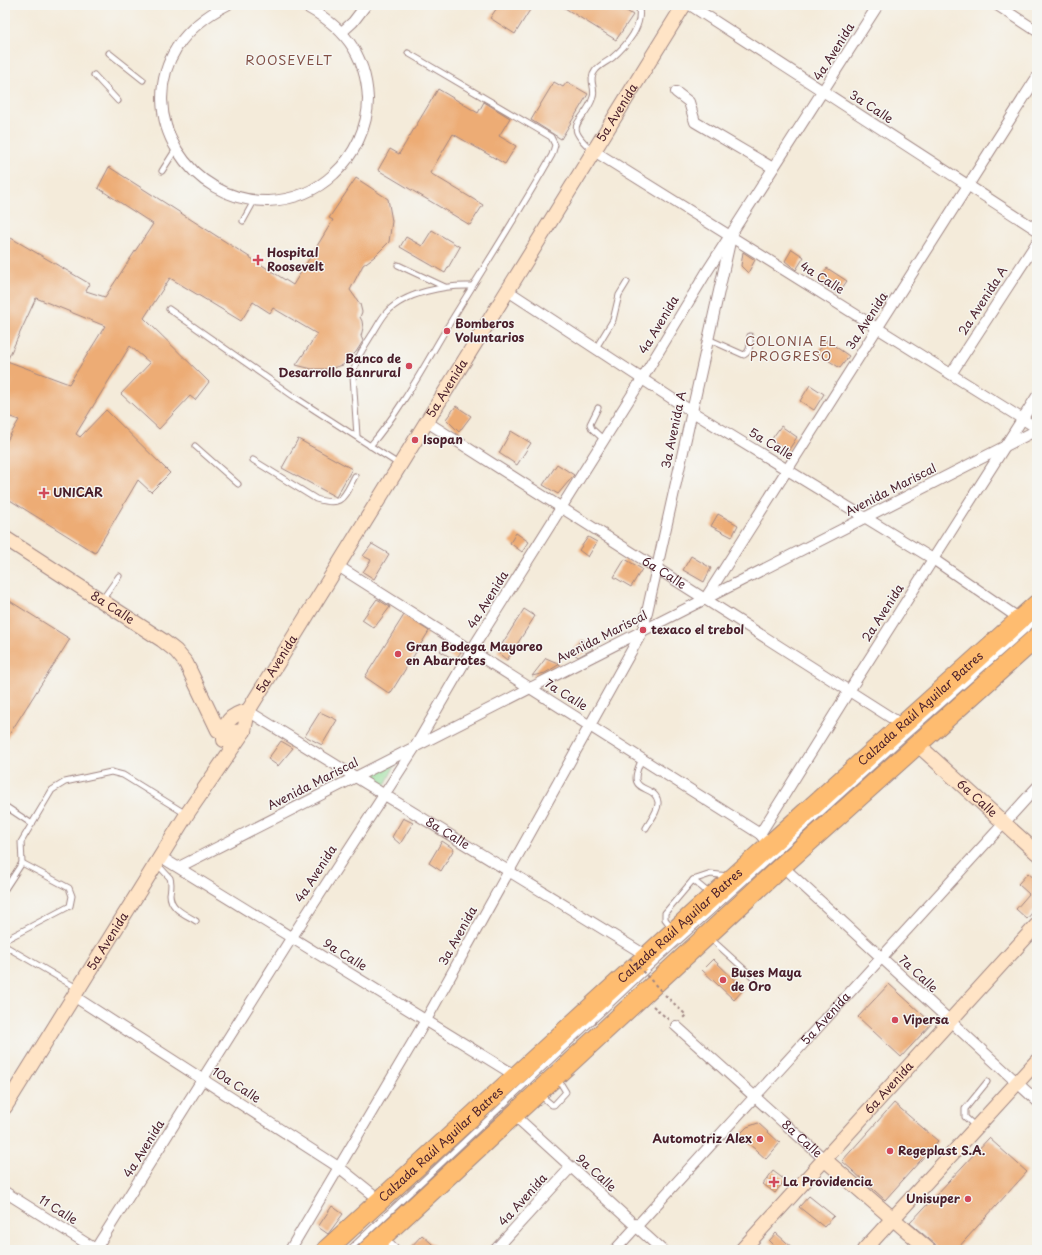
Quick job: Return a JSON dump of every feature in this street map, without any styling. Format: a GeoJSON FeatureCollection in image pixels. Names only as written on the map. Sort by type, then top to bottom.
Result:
{"type":"FeatureCollection","features":[{"type":"Feature","properties":{"kind":"highway","name":"Calzada Raúl Aguilar Batres"},"geometry":{"type":"LineString","coordinates":[[326,1250],[516,1076],[638,957],[674,931],[733,878],[764,840],[1028,619],[1037,604]]}},
{"type":"Feature","properties":{"kind":"highway","name":"Calzada Raúl Aguilar Batres"},"geometry":{"type":"LineString","coordinates":[[381,1246],[513,1114],[706,935],[1037,637]]}},
{"type":"Feature","properties":{"kind":"street"},"geometry":{"type":"LineString","coordinates":[[227,5],[209,14],[192,29],[173,56],[165,79],[163,103],[166,127],[176,149],[190,169],[209,184],[230,195],[254,201],[279,200],[302,194],[319,186],[342,167],[356,147],[366,118],[368,100],[365,76],[356,53],[342,32],[324,16],[303,5]]}},
{"type":"Feature","properties":{"kind":"street"},"geometry":{"type":"LineString","coordinates":[[342,32],[353,22],[366,5]]}},
{"type":"Feature","properties":{"kind":"street","name":"5a Avenida"},"geometry":{"type":"LineString","coordinates":[[224,733],[226,723],[241,713],[338,566],[684,5]]}},
{"type":"Feature","properties":{"kind":"street","name":"3a Calle"},"geometry":{"type":"LineString","coordinates":[[690,5],[1037,230]]}},
{"type":"Feature","properties":{"kind":"street","name":"4a Avenida"},"geometry":{"type":"LineString","coordinates":[[96,1250],[382,794],[415,747],[471,651],[560,507],[642,379],[706,273],[773,168],[824,92],[878,5]]}},
{"type":"Feature","properties":{"kind":"street"},"geometry":{"type":"LineString","coordinates":[[997,5],[1037,31]]}},
{"type":"Feature","properties":{"kind":"street","name":"3a Avenida"},"geometry":{"type":"LineString","coordinates":[[705,599],[1037,77]]}},
{"type":"Feature","properties":{"kind":"street"},"geometry":{"type":"LineString","coordinates":[[676,92],[688,102],[695,122],[773,168]]}},
{"type":"Feature","properties":{"kind":"street","name":"4a Calle"},"geometry":{"type":"LineString","coordinates":[[594,151],[1023,418],[1037,429]]}},
{"type":"Feature","properties":{"kind":"street","name":"3a Avenida A"},"geometry":{"type":"LineString","coordinates":[[643,630],[731,236]]}},
{"type":"Feature","properties":{"kind":"street","name":"2a Avenida A"},"geometry":{"type":"LineString","coordinates":[[951,374],[1037,242]]}},
{"type":"Feature","properties":{"kind":"street","name":"5a Calle"},"geometry":{"type":"LineString","coordinates":[[508,291],[691,411],[1028,619]]}},
{"type":"Feature","properties":{"kind":"street","name":"2a Avenida"},"geometry":{"type":"LineString","coordinates":[[764,840],[849,691],[1037,396]]}},
{"type":"Feature","properties":{"kind":"street","name":"6a Calle"},"geometry":{"type":"LineString","coordinates":[[427,422],[901,724]]}},
{"type":"Feature","properties":{"kind":"street","name":"Avenida Mariscal"},"geometry":{"type":"LineString","coordinates":[[179,867],[1037,429]]}},
{"type":"Feature","properties":{"kind":"street","name":"8a Calle"},"geometry":{"type":"LineString","coordinates":[[5,538],[162,640],[176,651],[186,663],[202,694],[216,727],[224,733]]}},
{"type":"Feature","properties":{"kind":"street","name":"7a Calle"},"geometry":{"type":"LineString","coordinates":[[338,566],[642,759],[764,840]]}},
{"type":"Feature","properties":{"kind":"street","name":"3a Avenida"},"geometry":{"type":"LineString","coordinates":[[290,1250],[340,1168],[426,1020],[643,630]]}},
{"type":"Feature","properties":{"kind":"street","name":"8a Calle"},"geometry":{"type":"LineString","coordinates":[[202,694],[218,710],[241,713],[355,777],[508,872],[638,957]]}},
{"type":"Feature","properties":{"kind":"street","name":"5a Avenida"},"geometry":{"type":"LineString","coordinates":[[5,1107],[187,814],[244,731],[241,713]]}},
{"type":"Feature","properties":{"kind":"street"},"geometry":{"type":"LineString","coordinates":[[226,757],[224,733],[244,731]]}},
{"type":"Feature","properties":{"kind":"street","name":"6a Calle"},"geometry":{"type":"LineString","coordinates":[[917,744],[1037,853]]}},
{"type":"Feature","properties":{"kind":"street","name":"5a Avenida"},"geometry":{"type":"LineString","coordinates":[[615,1250],[1037,787]]}},
{"type":"Feature","properties":{"kind":"street","name":"9a Calle"},"geometry":{"type":"LineString","coordinates":[[159,860],[179,867],[516,1076]]}},
{"type":"Feature","properties":{"kind":"street","name":"7a Calle"},"geometry":{"type":"LineString","coordinates":[[782,866],[1037,1101]]}},
{"type":"Feature","properties":{"kind":"street","name":"6a Avenida"},"geometry":{"type":"LineString","coordinates":[[742,1250],[1037,925]]}},
{"type":"Feature","properties":{"kind":"street","name":"10a Calle"},"geometry":{"type":"LineString","coordinates":[[77,993],[203,1079],[340,1168],[380,1200]]}},
{"type":"Feature","properties":{"kind":"street","name":"8a Calle"},"geometry":{"type":"LineString","coordinates":[[676,1026],[824,1159],[929,1250]]}},
{"type":"Feature","properties":{"kind":"street"},"geometry":{"type":"LineString","coordinates":[[864,1250],[1037,1061]]}},
{"type":"Feature","properties":{"kind":"street","name":"9a Calle"},"geometry":{"type":"LineString","coordinates":[[513,1114],[662,1250]]}},
{"type":"Feature","properties":{"kind":"street","name":"4a Avenida"},"geometry":{"type":"LineString","coordinates":[[495,1250],[571,1167]]}},
{"type":"Feature","properties":{"kind":"street","name":"11 Calle"},"geometry":{"type":"LineString","coordinates":[[5,1192],[96,1250]]}},
{"type":"Feature","properties":{"kind":"lane"},"geometry":{"type":"LineString","coordinates":[[594,151],[578,136],[575,129],[577,122],[593,97],[591,77],[596,69],[615,55],[632,35],[638,22],[638,5]]}},
{"type":"Feature","properties":{"kind":"lane"},"geometry":{"type":"LineString","coordinates":[[109,53],[143,80]]}},
{"type":"Feature","properties":{"kind":"lane"},"geometry":{"type":"LineString","coordinates":[[370,446],[380,434],[420,372],[552,155],[555,145],[551,137],[408,53]]}},
{"type":"Feature","properties":{"kind":"lane"},"geometry":{"type":"LineString","coordinates":[[94,75],[118,101]]}},
{"type":"Feature","properties":{"kind":"lane"},"geometry":{"type":"LineString","coordinates":[[162,171],[176,149]]}},
{"type":"Feature","properties":{"kind":"lane"},"geometry":{"type":"LineString","coordinates":[[243,221],[254,201]]}},
{"type":"Feature","properties":{"kind":"lane"},"geometry":{"type":"LineString","coordinates":[[398,265],[444,287]]}},
{"type":"Feature","properties":{"kind":"lane"},"geometry":{"type":"LineString","coordinates":[[596,348],[613,320],[620,296],[627,282]]}},
{"type":"Feature","properties":{"kind":"lane"},"geometry":{"type":"LineString","coordinates":[[357,436],[353,375],[358,356],[386,313],[400,302],[444,287],[472,286]]}},
{"type":"Feature","properties":{"kind":"lane"},"geometry":{"type":"LineString","coordinates":[[169,309],[293,396],[357,436],[401,466]]}},
{"type":"Feature","properties":{"kind":"lane"},"geometry":{"type":"LineString","coordinates":[[708,339],[744,355],[748,352],[750,347],[750,336]]}},
{"type":"Feature","properties":{"kind":"lane"},"geometry":{"type":"LineString","coordinates":[[598,408],[590,424],[592,430],[604,440]]}},
{"type":"Feature","properties":{"kind":"lane"},"geometry":{"type":"LineString","coordinates":[[195,446],[238,484]]}},
{"type":"Feature","properties":{"kind":"lane"},"geometry":{"type":"LineString","coordinates":[[253,460],[316,499],[327,502],[339,501],[344,497],[355,476]]}},
{"type":"Feature","properties":{"kind":"lane"},"geometry":{"type":"LineString","coordinates":[[101,600],[119,576]]}},
{"type":"Feature","properties":{"kind":"lane"},"geometry":{"type":"LineString","coordinates":[[349,1250],[651,966],[906,736],[1028,619]]}},
{"type":"Feature","properties":{"kind":"lane"},"geometry":{"type":"LineString","coordinates":[[642,759],[637,769],[635,779],[637,783],[656,797],[658,802],[657,808],[646,828]]}},
{"type":"Feature","properties":{"kind":"lane"},"geometry":{"type":"LineString","coordinates":[[5,889],[22,863],[21,842],[52,790],[65,782],[111,772],[123,775],[187,814]]}},
{"type":"Feature","properties":{"kind":"lane"},"geometry":{"type":"LineString","coordinates":[[5,806],[32,824]]}},
{"type":"Feature","properties":{"kind":"lane"},"geometry":{"type":"LineString","coordinates":[[159,860],[170,878],[170,900],[173,905],[179,911],[196,921]]}},
{"type":"Feature","properties":{"kind":"lane"},"geometry":{"type":"LineString","coordinates":[[5,940],[70,906],[72,896],[69,888],[22,863]]}},
{"type":"Feature","properties":{"kind":"lane"},"geometry":{"type":"LineString","coordinates":[[674,931],[665,919],[665,913],[693,880],[711,874],[724,874],[733,878]]}},
{"type":"Feature","properties":{"kind":"lane"},"geometry":{"type":"LineString","coordinates":[[693,880],[712,896]]}},
{"type":"Feature","properties":{"kind":"lane"},"geometry":{"type":"LineString","coordinates":[[706,935],[754,978]]}},
{"type":"Feature","properties":{"kind":"lane"},"geometry":{"type":"LineString","coordinates":[[5,946],[77,993]]}},
{"type":"Feature","properties":{"kind":"lane"},"geometry":{"type":"LineString","coordinates":[[976,1128],[966,1117],[965,1109],[987,1082]]}},
{"type":"Feature","properties":{"kind":"path"},"geometry":{"type":"LineString","coordinates":[[638,957],[663,993],[686,1015]]}},
{"type":"Feature","properties":{"kind":"path"},"geometry":{"type":"LineString","coordinates":[[641,996],[676,1026]]}},
{"type":"Feature","properties":{"kind":"green space"},"geometry":{"type":"Polygon","coordinates":[[[401,753],[382,791],[359,774],[401,753]]]}},
{"type":"Feature","properties":{"kind":"building"},"geometry":{"type":"Polygon","coordinates":[[[499,5],[533,5],[515,34],[490,18],[499,5]]]}},
{"type":"Feature","properties":{"kind":"building"},"geometry":{"type":"Polygon","coordinates":[[[560,5],[617,5],[633,15],[616,40],[560,5]]]}},
{"type":"Feature","properties":{"kind":"building"},"geometry":{"type":"Polygon","coordinates":[[[554,82],[563,87],[567,82],[588,94],[561,139],[531,120],[554,82]]]}},
{"type":"Feature","properties":{"kind":"building"},"geometry":{"type":"Polygon","coordinates":[[[438,89],[478,113],[484,102],[510,118],[499,136],[516,146],[505,164],[453,134],[430,173],[483,205],[470,225],[378,170],[390,149],[399,154],[438,89]]]}},
{"type":"Feature","properties":{"kind":"building"},"geometry":{"type":"Polygon","coordinates":[[[109,167],[293,285],[333,220],[329,218],[356,178],[388,199],[392,221],[389,242],[374,257],[363,265],[350,290],[360,304],[362,312],[360,317],[363,328],[361,336],[363,341],[356,352],[343,365],[329,369],[312,369],[296,365],[317,334],[273,308],[270,313],[253,302],[241,321],[170,278],[144,318],[209,382],[195,400],[190,396],[159,429],[121,394],[150,363],[130,346],[76,434],[80,437],[106,410],[170,473],[151,492],[138,480],[95,553],[5,497],[5,444],[19,420],[5,415],[5,248],[11,238],[90,284],[86,291],[105,297],[153,224],[98,188],[109,167]],[[36,298],[7,361],[69,384],[105,326],[36,298]]]}},
{"type":"Feature","properties":{"kind":"building"},"geometry":{"type":"Polygon","coordinates":[[[432,230],[460,247],[445,273],[400,247],[406,237],[422,246],[432,230]]]}},
{"type":"Feature","properties":{"kind":"building"},"geometry":{"type":"Polygon","coordinates":[[[792,249],[804,257],[796,270],[785,261],[792,249]]]}},
{"type":"Feature","properties":{"kind":"building"},"geometry":{"type":"Polygon","coordinates":[[[743,252],[755,260],[748,273],[741,266],[743,252]]]}},
{"type":"Feature","properties":{"kind":"building"},"geometry":{"type":"Polygon","coordinates":[[[827,268],[847,281],[838,294],[819,280],[827,268]]]}},
{"type":"Feature","properties":{"kind":"building"},"geometry":{"type":"Polygon","coordinates":[[[884,295],[888,299],[882,309],[877,305],[884,295]]]}},
{"type":"Feature","properties":{"kind":"building"},"geometry":{"type":"Polygon","coordinates":[[[826,340],[849,356],[840,368],[817,353],[826,340]]]}},
{"type":"Feature","properties":{"kind":"building"},"geometry":{"type":"Polygon","coordinates":[[[810,385],[824,394],[814,410],[800,401],[810,385]]]}},
{"type":"Feature","properties":{"kind":"building"},"geometry":{"type":"Polygon","coordinates":[[[456,406],[471,416],[459,432],[446,419],[456,406]]]}},
{"type":"Feature","properties":{"kind":"building"},"geometry":{"type":"Polygon","coordinates":[[[781,426],[797,437],[788,451],[771,440],[781,426]]]}},
{"type":"Feature","properties":{"kind":"building"},"geometry":{"type":"Polygon","coordinates":[[[511,431],[531,443],[517,465],[499,453],[511,431]]]}},
{"type":"Feature","properties":{"kind":"building"},"geometry":{"type":"Polygon","coordinates":[[[298,439],[352,469],[336,497],[282,468],[298,439]]]}},
{"type":"Feature","properties":{"kind":"building"},"geometry":{"type":"Polygon","coordinates":[[[557,464],[574,475],[558,494],[543,485],[557,464]]]}},
{"type":"Feature","properties":{"kind":"building"},"geometry":{"type":"Polygon","coordinates":[[[718,514],[738,525],[732,537],[711,526],[718,514]]]}},
{"type":"Feature","properties":{"kind":"building"},"geometry":{"type":"Polygon","coordinates":[[[516,533],[529,542],[522,552],[510,543],[516,533]]]}},
{"type":"Feature","properties":{"kind":"building"},"geometry":{"type":"Polygon","coordinates":[[[588,537],[597,542],[588,557],[579,550],[588,537]]]}},
{"type":"Feature","properties":{"kind":"building"},"geometry":{"type":"Polygon","coordinates":[[[372,544],[389,554],[374,579],[363,572],[371,560],[363,556],[372,544]]]}},
{"type":"Feature","properties":{"kind":"building"},"geometry":{"type":"Polygon","coordinates":[[[691,556],[711,568],[704,582],[683,570],[691,556]]]}},
{"type":"Feature","properties":{"kind":"building"},"geometry":{"type":"Polygon","coordinates":[[[625,559],[642,569],[631,587],[614,577],[625,559]]]}},
{"type":"Feature","properties":{"kind":"building"},"geometry":{"type":"Polygon","coordinates":[[[5,598],[70,639],[5,741],[5,598]]]}},
{"type":"Feature","properties":{"kind":"building"},"geometry":{"type":"Polygon","coordinates":[[[377,599],[390,607],[374,628],[362,620],[377,599]]]}},
{"type":"Feature","properties":{"kind":"building"},"geometry":{"type":"Polygon","coordinates":[[[524,609],[535,616],[507,660],[497,652],[524,609]]]}},
{"type":"Feature","properties":{"kind":"building","name":"Gran Bodega Mayoreo en Abarrotes"},"geometry":{"type":"Polygon","coordinates":[[[404,615],[429,631],[390,694],[365,677],[404,615]]]}},
{"type":"Feature","properties":{"kind":"building"},"geometry":{"type":"Polygon","coordinates":[[[581,639],[593,649],[578,657],[572,652],[581,639]]]}},
{"type":"Feature","properties":{"kind":"building"},"geometry":{"type":"Polygon","coordinates":[[[446,642],[461,652],[455,660],[440,651],[446,642]]]}},
{"type":"Feature","properties":{"kind":"building"},"geometry":{"type":"Polygon","coordinates":[[[546,658],[560,664],[545,673],[532,676],[546,658]]]}},
{"type":"Feature","properties":{"kind":"building"},"geometry":{"type":"Polygon","coordinates":[[[320,712],[337,720],[322,745],[305,736],[320,712]]]}},
{"type":"Feature","properties":{"kind":"building"},"geometry":{"type":"Polygon","coordinates":[[[281,741],[293,748],[278,766],[268,759],[281,741]]]}},
{"type":"Feature","properties":{"kind":"building"},"geometry":{"type":"Polygon","coordinates":[[[403,818],[413,823],[400,844],[392,837],[403,818]]]}},
{"type":"Feature","properties":{"kind":"building"},"geometry":{"type":"Polygon","coordinates":[[[442,841],[454,849],[441,871],[429,863],[442,841]]]}},
{"type":"Feature","properties":{"kind":"building"},"geometry":{"type":"Polygon","coordinates":[[[1028,873],[1037,881],[1037,907],[1027,919],[1016,909],[1029,894],[1018,884],[1028,873]]]}},
{"type":"Feature","properties":{"kind":"building","name":"Buses Maya de Oro"},"geometry":{"type":"Polygon","coordinates":[[[713,959],[744,989],[734,1000],[702,970],[713,959]]]}},
{"type":"Feature","properties":{"kind":"building","name":"Vipersa"},"geometry":{"type":"Polygon","coordinates":[[[889,984],[932,1023],[901,1057],[858,1017],[889,984]]]}},
{"type":"Feature","properties":{"kind":"building","name":"Regeplast S.A."},"geometry":{"type":"Polygon","coordinates":[[[894,1103],[938,1141],[885,1200],[842,1161],[894,1103]]]}},
{"type":"Feature","properties":{"kind":"building","name":"Automotriz Alex"},"geometry":{"type":"Polygon","coordinates":[[[758,1123],[780,1143],[766,1159],[739,1135],[747,1127],[758,1123]]]}},
{"type":"Feature","properties":{"kind":"building","name":"Unisuper"},"geometry":{"type":"Polygon","coordinates":[[[989,1138],[1027,1172],[956,1250],[937,1250],[935,1244],[910,1223],[989,1138]]]}},
{"type":"Feature","properties":{"kind":"building","name":"La Providencia"},"geometry":{"type":"Polygon","coordinates":[[[773,1171],[785,1180],[775,1193],[763,1184],[773,1171]]]}},
{"type":"Feature","properties":{"kind":"building"},"geometry":{"type":"Polygon","coordinates":[[[809,1196],[834,1216],[824,1227],[799,1207],[809,1196]]]}},
{"type":"Feature","properties":{"kind":"building"},"geometry":{"type":"Polygon","coordinates":[[[332,1206],[343,1214],[328,1234],[318,1227],[332,1206]]]}},
{"type":"Feature","properties":{"kind":"building"},"geometry":{"type":"Polygon","coordinates":[[[776,1233],[795,1250],[778,1250],[769,1241],[776,1233]]]}},
{"type":"Feature","properties":{"kind":"building"},"geometry":{"type":"Polygon","coordinates":[[[422,1235],[439,1250],[408,1250],[422,1235]]]}},
{"type":"Feature","properties":{"kind":"place","name":"Hospital Roosevelt"},"geometry":{"type":"Point","coordinates":[258,260]}},
{"type":"Feature","properties":{"kind":"place","name":"Bomberos Voluntarios"},"geometry":{"type":"Point","coordinates":[447,331]}},
{"type":"Feature","properties":{"kind":"place","name":"Banco de Desarrollo Banrural"},"geometry":{"type":"Point","coordinates":[409,366]}},
{"type":"Feature","properties":{"kind":"place","name":"Isopan"},"geometry":{"type":"Point","coordinates":[415,440]}},
{"type":"Feature","properties":{"kind":"place","name":"UNICAR"},"geometry":{"type":"Point","coordinates":[44,493]}},
{"type":"Feature","properties":{"kind":"place","name":"texaco el trebol"},"geometry":{"type":"Point","coordinates":[643,630]}},
{"type":"Feature","properties":{"kind":"place","name":"Gran Bodega Mayoreo en Abarrotes"},"geometry":{"type":"Point","coordinates":[398,654]}},
{"type":"Feature","properties":{"kind":"place","name":"Buses Maya de Oro"},"geometry":{"type":"Point","coordinates":[723,980]}},
{"type":"Feature","properties":{"kind":"place","name":"Vipersa"},"geometry":{"type":"Point","coordinates":[895,1020]}},
{"type":"Feature","properties":{"kind":"place","name":"Automotriz Alex"},"geometry":{"type":"Point","coordinates":[760,1139]}},
{"type":"Feature","properties":{"kind":"place","name":"Regeplast S.A."},"geometry":{"type":"Point","coordinates":[890,1151]}},
{"type":"Feature","properties":{"kind":"place","name":"La Providencia"},"geometry":{"type":"Point","coordinates":[774,1182]}},
{"type":"Feature","properties":{"kind":"place","name":"Unisuper"},"geometry":{"type":"Point","coordinates":[968,1199]}},
{"type":"Feature","properties":{"kind":"district","name":"ROOSEVELT"},"geometry":{"type":"Point","coordinates":[289,60]}},
{"type":"Feature","properties":{"kind":"district","name":"COLONIA EL PROGRESO"},"geometry":{"type":"Point","coordinates":[791,348]}}]}
